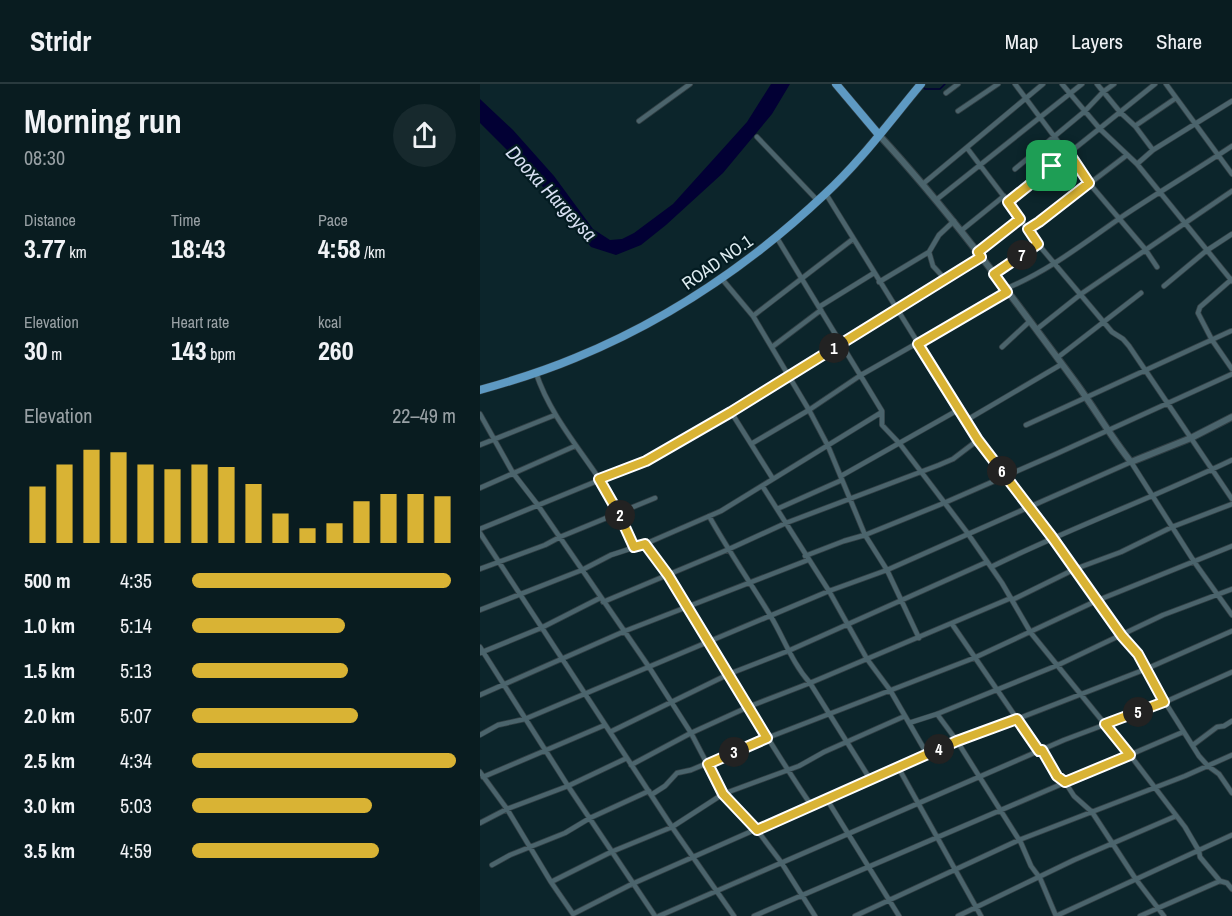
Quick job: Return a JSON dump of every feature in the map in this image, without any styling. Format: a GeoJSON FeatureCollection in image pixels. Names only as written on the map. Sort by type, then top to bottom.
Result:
{"type":"FeatureCollection","features":[{"type":"Feature","properties":{"kind":"highway"},"geometry":{"type":"LineString","coordinates":[[836,84],[879,135]]}},
{"type":"Feature","properties":{"kind":"highway","name":"ROAD NO.1"},"geometry":{"type":"LineString","coordinates":[[480,390],[536,373],[626,335],[671,311],[722,279],[777,238],[826,194],[921,84]]}},
{"type":"Feature","properties":{"kind":"street"},"geometry":{"type":"LineString","coordinates":[[639,121],[690,84]]}},
{"type":"Feature","properties":{"kind":"street"},"geometry":{"type":"LineString","coordinates":[[946,93],[958,84]]}},
{"type":"Feature","properties":{"kind":"street"},"geometry":{"type":"LineString","coordinates":[[958,111],[998,84]]}},
{"type":"Feature","properties":{"kind":"street"},"geometry":{"type":"LineString","coordinates":[[1015,84],[1069,153],[1089,183],[1145,249],[1156,267]]}},
{"type":"Feature","properties":{"kind":"street"},"geometry":{"type":"LineString","coordinates":[[924,183],[1043,84]]}},
{"type":"Feature","properties":{"kind":"street"},"geometry":{"type":"LineString","coordinates":[[1062,84],[1100,129],[1137,164],[1232,280],[1198,310],[1212,340],[1232,369]]}},
{"type":"Feature","properties":{"kind":"street"},"geometry":{"type":"LineString","coordinates":[[936,200],[1082,84]]}},
{"type":"Feature","properties":{"kind":"street"},"geometry":{"type":"LineString","coordinates":[[1097,84],[1119,112],[1135,126],[1153,150]]}},
{"type":"Feature","properties":{"kind":"street"},"geometry":{"type":"LineString","coordinates":[[1015,170],[1114,84]]}},
{"type":"Feature","properties":{"kind":"street"},"geometry":{"type":"LineString","coordinates":[[1008,202],[1155,84]]}},
{"type":"Feature","properties":{"kind":"street"},"geometry":{"type":"LineString","coordinates":[[1166,84],[1232,174]]}},
{"type":"Feature","properties":{"kind":"street"},"geometry":{"type":"LineString","coordinates":[[1135,126],[1176,98]]}},
{"type":"Feature","properties":{"kind":"street"},"geometry":{"type":"LineString","coordinates":[[1137,164],[1153,150],[1232,101]]}},
{"type":"Feature","properties":{"kind":"street"},"geometry":{"type":"LineString","coordinates":[[879,135],[924,183],[1037,329],[1131,462],[1195,563],[1232,615]]}},
{"type":"Feature","properties":{"kind":"street"},"geometry":{"type":"LineString","coordinates":[[757,137],[818,201]]}},
{"type":"Feature","properties":{"kind":"street"},"geometry":{"type":"LineString","coordinates":[[751,444],[809,410],[861,375],[1055,265],[1160,191],[1232,146]]}},
{"type":"Feature","properties":{"kind":"street"},"geometry":{"type":"LineString","coordinates":[[967,148],[1055,265],[1112,333],[1123,339],[1232,499]]}},
{"type":"Feature","properties":{"kind":"street"},"geometry":{"type":"LineString","coordinates":[[1028,229],[1126,155]]}},
{"type":"Feature","properties":{"kind":"street"},"geometry":{"type":"LineString","coordinates":[[1037,329],[1081,294],[1232,191]]}},
{"type":"Feature","properties":{"kind":"street"},"geometry":{"type":"LineString","coordinates":[[826,194],[965,421],[1052,537],[1096,601],[1138,654],[1164,702],[1199,756],[1219,774],[1232,793]]}},
{"type":"Feature","properties":{"kind":"street"},"geometry":{"type":"LineString","coordinates":[[962,230],[1004,196]]}},
{"type":"Feature","properties":{"kind":"street"},"geometry":{"type":"LineString","coordinates":[[734,916],[631,765],[480,531],[537,504],[646,461],[731,412],[945,279],[980,255],[1020,219]]}},
{"type":"Feature","properties":{"kind":"street"},"geometry":{"type":"LineString","coordinates":[[879,282],[929,252],[942,231],[954,221]]}},
{"type":"Feature","properties":{"kind":"street"},"geometry":{"type":"LineString","coordinates":[[1164,286],[1206,250],[1232,234]]}},
{"type":"Feature","properties":{"kind":"street"},"geometry":{"type":"LineString","coordinates":[[777,238],[882,411],[882,424],[900,444],[968,534],[1031,633],[1155,787],[1199,851],[1200,857],[1220,881]]}},
{"type":"Feature","properties":{"kind":"street"},"geometry":{"type":"LineString","coordinates":[[753,316],[853,239]]}},
{"type":"Feature","properties":{"kind":"street"},"geometry":{"type":"LineString","coordinates":[[994,274],[1038,244]]}},
{"type":"Feature","properties":{"kind":"street"},"geometry":{"type":"LineString","coordinates":[[929,252],[933,266],[945,279]]}},
{"type":"Feature","properties":{"kind":"street"},"geometry":{"type":"LineString","coordinates":[[772,347],[820,309],[874,273]]}},
{"type":"Feature","properties":{"kind":"street"},"geometry":{"type":"LineString","coordinates":[[722,279],[753,316],[809,410],[828,446],[865,535],[887,570],[919,638]]}},
{"type":"Feature","properties":{"kind":"street"},"geometry":{"type":"LineString","coordinates":[[965,421],[1060,361],[1141,293]]}},
{"type":"Feature","properties":{"kind":"street"},"geometry":{"type":"LineString","coordinates":[[1002,347],[1030,321]]}},
{"type":"Feature","properties":{"kind":"street"},"geometry":{"type":"LineString","coordinates":[[1026,425],[1232,331]]}},
{"type":"Feature","properties":{"kind":"street"},"geometry":{"type":"LineString","coordinates":[[536,373],[543,394],[599,479],[634,547]]}},
{"type":"Feature","properties":{"kind":"street"},"geometry":{"type":"LineString","coordinates":[[480,695],[625,631],[748,583],[844,541],[865,535],[1005,476],[1232,374]]}},
{"type":"Feature","properties":{"kind":"street"},"geometry":{"type":"LineString","coordinates":[[777,509],[842,478],[958,410]]}},
{"type":"Feature","properties":{"kind":"street"},"geometry":{"type":"LineString","coordinates":[[480,610],[709,516],[763,487],[882,411]]}},
{"type":"Feature","properties":{"kind":"street"},"geometry":{"type":"LineString","coordinates":[[731,412],[773,479]]}},
{"type":"Feature","properties":{"kind":"street"},"geometry":{"type":"LineString","coordinates":[[480,414],[513,473],[537,504],[649,667],[691,733],[723,794],[757,830],[781,862],[815,916]]}},
{"type":"Feature","properties":{"kind":"street"},"geometry":{"type":"LineString","coordinates":[[480,445],[555,415]]}},
{"type":"Feature","properties":{"kind":"street"},"geometry":{"type":"LineString","coordinates":[[480,735],[498,725],[525,719],[829,591],[887,570],[1131,462],[1191,438],[1232,417]]}},
{"type":"Feature","properties":{"kind":"street"},"geometry":{"type":"LineString","coordinates":[[978,440],[953,459],[786,523],[728,550],[602,600],[541,628],[481,650],[610,852],[657,916],[917,805],[978,776],[1164,702],[1232,672]]}},
{"type":"Feature","properties":{"kind":"street"},"geometry":{"type":"LineString","coordinates":[[480,488],[576,446]]}},
{"type":"Feature","properties":{"kind":"street"},"geometry":{"type":"LineString","coordinates":[[610,732],[729,674],[788,651],[1052,537],[1153,497],[1232,460]]}},
{"type":"Feature","properties":{"kind":"street"},"geometry":{"type":"LineString","coordinates":[[763,487],[829,591],[867,659],[890,690],[927,754]]}},
{"type":"Feature","properties":{"kind":"street"},"geometry":{"type":"LineString","coordinates":[[480,569],[545,545],[655,498]]}},
{"type":"Feature","properties":{"kind":"street"},"geometry":{"type":"LineString","coordinates":[[631,765],[691,733],[748,707],[810,684],[1011,599],[1075,569],[1121,552],[1172,527],[1232,504]]}},
{"type":"Feature","properties":{"kind":"street"},"geometry":{"type":"LineString","coordinates":[[709,516],[748,583],[771,616],[799,670],[830,714],[870,779]]}},
{"type":"Feature","properties":{"kind":"street"},"geometry":{"type":"LineString","coordinates":[[645,544],[668,575],[767,738],[811,805]]}},
{"type":"Feature","properties":{"kind":"street"},"geometry":{"type":"LineString","coordinates":[[492,865],[510,855],[575,829],[590,818],[665,786],[677,773],[708,764],[767,738],[974,657],[1031,633],[1096,601],[1195,563],[1232,546]]}},
{"type":"Feature","properties":{"kind":"street"},"geometry":{"type":"LineString","coordinates":[[909,723],[1058,665],[1163,615],[1232,589]]}},
{"type":"Feature","properties":{"kind":"street"},"geometry":{"type":"LineString","coordinates":[[952,624],[1057,776],[1092,812],[1135,878],[1164,916]]}},
{"type":"Feature","properties":{"kind":"street"},"geometry":{"type":"LineString","coordinates":[[605,725],[482,774],[507,809],[573,916],[632,884],[957,741],[1146,669],[1232,631]]}},
{"type":"Feature","properties":{"kind":"street"},"geometry":{"type":"LineString","coordinates":[[937,714],[957,741],[1019,840],[1031,866],[1040,878],[1056,916],[1232,834]]}},
{"type":"Feature","properties":{"kind":"street"},"geometry":{"type":"LineString","coordinates":[[551,882],[610,852],[672,826],[723,794],[787,770],[905,716]]}},
{"type":"Feature","properties":{"kind":"street"},"geometry":{"type":"LineString","coordinates":[[1193,745],[1216,727],[1232,722]]}},
{"type":"Feature","properties":{"kind":"street"},"geometry":{"type":"LineString","coordinates":[[754,916],[1183,732]]}},
{"type":"Feature","properties":{"kind":"street"},"geometry":{"type":"LineString","coordinates":[[855,916],[1019,840],[1232,755]]}},
{"type":"Feature","properties":{"kind":"street"},"geometry":{"type":"LineString","coordinates":[[480,823],[507,809],[568,786],[627,758]]}},
{"type":"Feature","properties":{"kind":"street"},"geometry":{"type":"LineString","coordinates":[[898,767],[917,805],[937,836],[981,916]]}},
{"type":"Feature","properties":{"kind":"street"},"geometry":{"type":"LineString","coordinates":[[826,798],[899,916]]}},
{"type":"Feature","properties":{"kind":"street"},"geometry":{"type":"LineString","coordinates":[[958,916],[1074,860],[1176,816]]}},
{"type":"Feature","properties":{"kind":"street"},"geometry":{"type":"LineString","coordinates":[[1140,916],[1220,881],[1230,882],[1232,889]]}},
{"type":"Feature","properties":{"kind":"water","name":"Dooxa Hargeysa"},"geometry":{"type":"Polygon","coordinates":[[[771,84],[790,84],[772,114],[723,173],[641,245],[616,255],[591,247],[538,181],[480,123],[480,99],[513,130],[554,176],[593,229],[610,240],[622,239],[634,233],[673,204],[747,122],[771,84]]]}},
{"type":"Feature","properties":{"kind":"waterway"},"geometry":{"type":"LineString","coordinates":[[922,86],[925,89],[940,89],[945,84]]}},
{"type":"Feature","properties":{"kind":"route"},"geometry":{"type":"LineString","coordinates":[[1069,153],[1089,183],[1028,229],[1038,244],[994,274],[1007,292],[918,344],[978,440],[1052,537],[1122,636],[1138,654],[1164,702],[1105,724],[1130,755],[1065,782],[1057,776],[1042,750],[1039,751],[1017,719],[957,741],[757,830],[723,794],[708,764],[767,738],[668,575],[645,544],[634,547],[599,479],[646,461],[731,412],[981,257],[978,252],[1020,219],[1008,202],[1052,166],[1069,153]]}}]}
